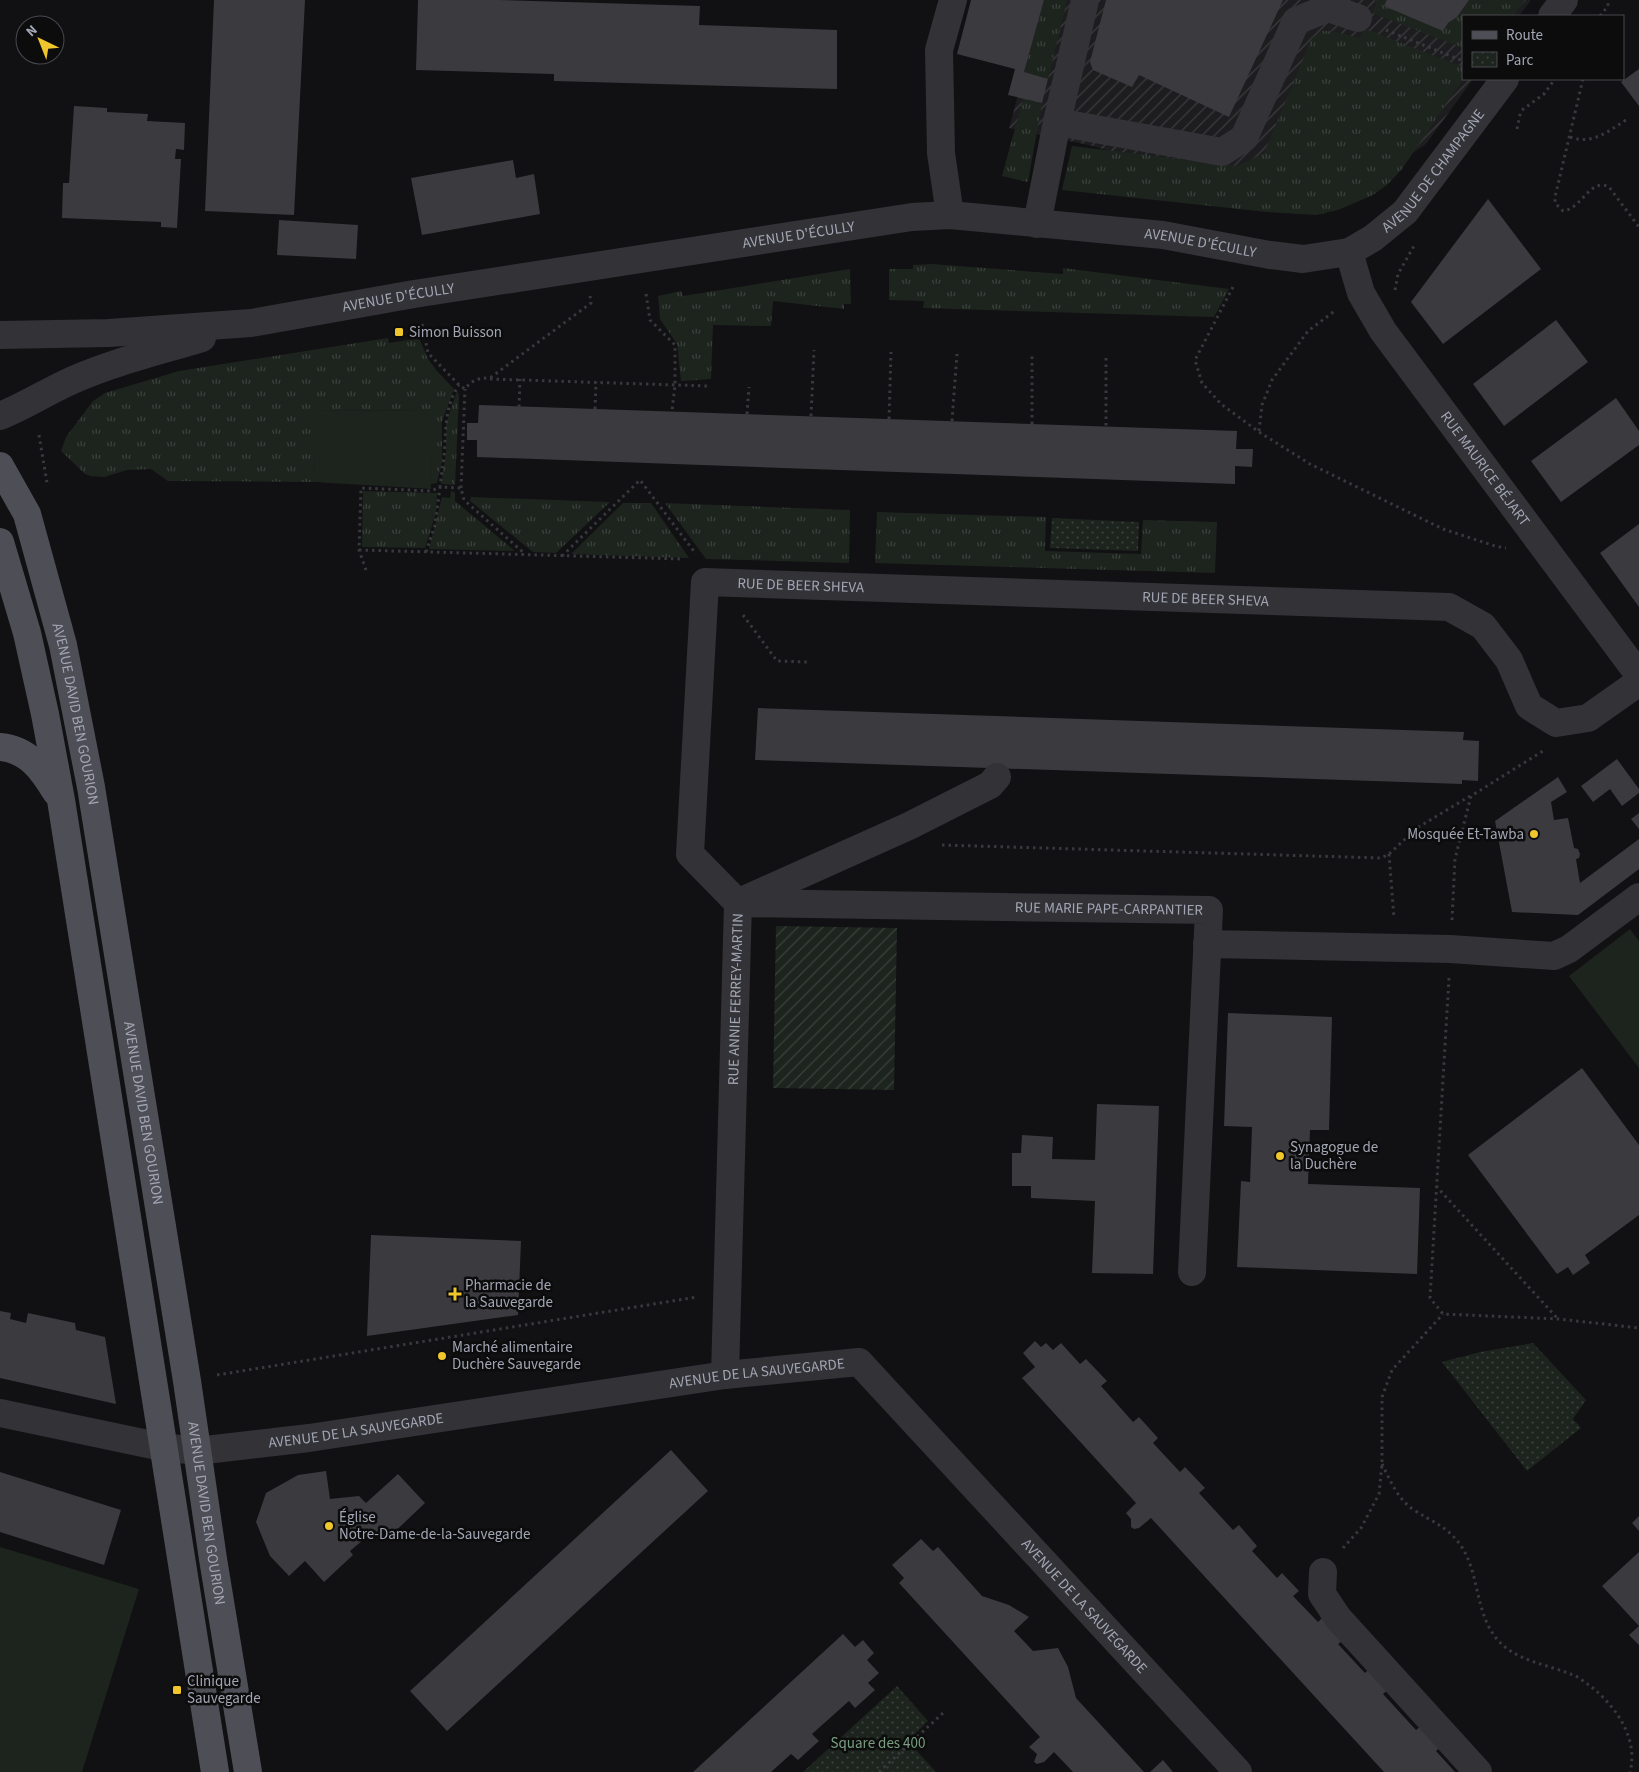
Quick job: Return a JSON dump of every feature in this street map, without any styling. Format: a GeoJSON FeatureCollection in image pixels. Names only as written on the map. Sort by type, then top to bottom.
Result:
{"type":"FeatureCollection","features":[{"type":"Feature","properties":{"kind":"main road","name":"AVENUE DAVID BEN GOURION"},"geometry":{"type":"LineString","coordinates":[[0,466],[27,514],[63,645],[91,787],[186,1371],[196,1451],[248,1772]]}},
{"type":"Feature","properties":{"kind":"main road","name":"AVENUE DAVID BEN GOURION"},"geometry":{"type":"LineString","coordinates":[[0,542],[27,633],[61,800],[215,1772]]}},
{"type":"Feature","properties":{"kind":"main road"},"geometry":{"type":"LineString","coordinates":[[0,747],[13,749],[40,767],[61,800]]}},
{"type":"Feature","properties":{"kind":"street"},"geometry":{"type":"LineString","coordinates":[[950,215],[941,154],[939,50],[953,0]]}},
{"type":"Feature","properties":{"kind":"street"},"geometry":{"type":"LineString","coordinates":[[1037,224],[1084,0]]}},
{"type":"Feature","properties":{"kind":"street"},"geometry":{"type":"LineString","coordinates":[[1553,15],[1564,0]]}},
{"type":"Feature","properties":{"kind":"street"},"geometry":{"type":"LineString","coordinates":[[1057,122],[1222,152],[1244,138],[1296,21],[1328,8],[1358,18]]}},
{"type":"Feature","properties":{"kind":"street","name":"AVENUE DE CHAMPAGNE"},"geometry":{"type":"LineString","coordinates":[[1349,252],[1373,238],[1405,212],[1504,80]]}},
{"type":"Feature","properties":{"kind":"street","name":"AVENUE D'ÉCULLY"},"geometry":{"type":"LineString","coordinates":[[0,335],[109,333],[251,322],[414,294],[912,217],[950,215],[1163,235],[1270,256],[1303,259],[1349,252]]}},
{"type":"Feature","properties":{"kind":"street","name":"RUE MAURICE BÉJART"},"geometry":{"type":"LineString","coordinates":[[1349,252],[1361,293],[1383,331],[1639,675]]}},
{"type":"Feature","properties":{"kind":"street","name":"AVENUE D'ÉCULLY"},"geometry":{"type":"LineString","coordinates":[[0,416],[27,405],[48,392],[74,380],[114,365],[251,322]]}},
{"type":"Feature","properties":{"kind":"street","name":"RUE DE BEER SHEVA"},"geometry":{"type":"LineString","coordinates":[[698,570],[1448,607],[1482,626],[1509,660],[1529,706],[1556,723]]}},
{"type":"Feature","properties":{"kind":"street","name":"RUE ANNIE FERREY-MARTIN"},"geometry":{"type":"LineString","coordinates":[[698,570],[690,854],[738,903],[725,1375]]}},
{"type":"Feature","properties":{"kind":"street"},"geometry":{"type":"LineString","coordinates":[[1556,723],[1588,718],[1639,682]]}},
{"type":"Feature","properties":{"kind":"street"},"geometry":{"type":"LineString","coordinates":[[738,903],[909,826],[990,785],[997,777]]}},
{"type":"Feature","properties":{"kind":"street"},"geometry":{"type":"LineString","coordinates":[[1208,944],[1450,949],[1554,956],[1569,949],[1639,897]]}},
{"type":"Feature","properties":{"kind":"street","name":"RUE MARIE PAPE-CARPANTIER"},"geometry":{"type":"LineString","coordinates":[[738,903],[1209,910],[1192,1272]]}},
{"type":"Feature","properties":{"kind":"street","name":"AVENUE DE LA SAUVEGARDE"},"geometry":{"type":"LineString","coordinates":[[0,1413],[162,1447],[196,1451],[309,1438],[725,1375],[858,1362],[1238,1772]]}},
{"type":"Feature","properties":{"kind":"street"},"geometry":{"type":"LineString","coordinates":[[1323,1572],[1322,1594],[1338,1618],[1478,1772]]}},
{"type":"Feature","properties":{"kind":"path"},"geometry":{"type":"LineString","coordinates":[[1601,15],[1608,6],[1608,0]]}},
{"type":"Feature","properties":{"kind":"path"},"geometry":{"type":"LineString","coordinates":[[1358,18],[1462,60]]}},
{"type":"Feature","properties":{"kind":"path"},"geometry":{"type":"LineString","coordinates":[[1584,80],[1555,203],[1563,210],[1570,210],[1595,186],[1604,184],[1609,187],[1639,226]]}},
{"type":"Feature","properties":{"kind":"path"},"geometry":{"type":"LineString","coordinates":[[1570,137],[1580,141],[1590,140],[1626,120]]}},
{"type":"Feature","properties":{"kind":"path"},"geometry":{"type":"LineString","coordinates":[[1234,287],[1195,360],[1202,383],[1221,404],[1259,432],[1310,464],[1443,529],[1507,548]]}},
{"type":"Feature","properties":{"kind":"path"},"geometry":{"type":"LineString","coordinates":[[1259,432],[1262,405],[1272,380],[1308,331],[1361,293]]}},
{"type":"Feature","properties":{"kind":"path"},"geometry":{"type":"LineString","coordinates":[[414,294],[428,353],[465,389]]}},
{"type":"Feature","properties":{"kind":"path"},"geometry":{"type":"LineString","coordinates":[[646,294],[650,320],[674,345],[672,411]]}},
{"type":"Feature","properties":{"kind":"path"},"geometry":{"type":"LineString","coordinates":[[490,378],[591,302]]}},
{"type":"Feature","properties":{"kind":"path"},"geometry":{"type":"LineString","coordinates":[[811,416],[814,350]]}},
{"type":"Feature","properties":{"kind":"path"},"geometry":{"type":"LineString","coordinates":[[890,419],[891,352]]}},
{"type":"Feature","properties":{"kind":"path"},"geometry":{"type":"LineString","coordinates":[[952,421],[957,354]]}},
{"type":"Feature","properties":{"kind":"path"},"geometry":{"type":"LineString","coordinates":[[1032,356],[1032,424]]}},
{"type":"Feature","properties":{"kind":"path"},"geometry":{"type":"LineString","coordinates":[[1106,358],[1106,426]]}},
{"type":"Feature","properties":{"kind":"path"},"geometry":{"type":"LineString","coordinates":[[525,554],[464,500],[460,488],[465,389],[470,383],[480,378],[490,378],[708,386]]}},
{"type":"Feature","properties":{"kind":"path"},"geometry":{"type":"LineString","coordinates":[[520,380],[520,407]]}},
{"type":"Feature","properties":{"kind":"path"},"geometry":{"type":"LineString","coordinates":[[595,410],[596,382]]}},
{"type":"Feature","properties":{"kind":"path"},"geometry":{"type":"LineString","coordinates":[[426,553],[435,525],[444,456],[445,422],[454,392],[459,385]]}},
{"type":"Feature","properties":{"kind":"path"},"geometry":{"type":"LineString","coordinates":[[747,414],[749,387]]}},
{"type":"Feature","properties":{"kind":"path"},"geometry":{"type":"LineString","coordinates":[[39,434],[48,489]]}},
{"type":"Feature","properties":{"kind":"path"},"geometry":{"type":"LineString","coordinates":[[366,570],[359,550],[361,488],[432,491],[440,487],[460,488]]}},
{"type":"Feature","properties":{"kind":"path"},"geometry":{"type":"LineString","coordinates":[[359,550],[525,554],[698,570]]}},
{"type":"Feature","properties":{"kind":"path"},"geometry":{"type":"LineString","coordinates":[[909,826],[927,844],[1382,858],[1389,854],[1417,828],[1551,746],[1556,723]]}},
{"type":"Feature","properties":{"kind":"path"},"geometry":{"type":"LineString","coordinates":[[1471,796],[1454,859],[1430,1298],[1443,1314],[1559,1319],[1639,1328]]}},
{"type":"Feature","properties":{"kind":"path"},"geometry":{"type":"LineString","coordinates":[[1389,854],[1396,948]]}},
{"type":"Feature","properties":{"kind":"path"},"geometry":{"type":"LineString","coordinates":[[1436,1186],[1559,1319]]}},
{"type":"Feature","properties":{"kind":"path"},"geometry":{"type":"LineString","coordinates":[[214,1375],[700,1296]]}},
{"type":"Feature","properties":{"kind":"path"},"geometry":{"type":"LineString","coordinates":[[1323,1572],[1360,1528],[1378,1494],[1382,1464],[1382,1398],[1392,1370],[1443,1314]]}},
{"type":"Feature","properties":{"kind":"path"},"geometry":{"type":"LineString","coordinates":[[1382,1464],[1396,1491],[1412,1509],[1445,1527],[1460,1544],[1471,1565],[1485,1621],[1496,1639],[1516,1655],[1575,1676],[1596,1691],[1617,1712],[1630,1737],[1632,1765],[1630,1772]]}},
{"type":"Feature","properties":{"kind":"path"},"geometry":{"type":"LineString","coordinates":[[879,1772],[943,1713]]}},
{"type":"Feature","properties":{"kind":"shaded area"},"geometry":{"type":"Polygon","coordinates":[[[1044,0],[1531,0],[1520,15],[1462,15],[1462,80],[1472,80],[1426,144],[1323,214],[1093,146],[1009,128],[1044,0]]]}},
{"type":"Feature","properties":{"kind":"green space"},"geometry":{"type":"Polygon","coordinates":[[[1044,0],[1067,0],[1048,79],[1024,72],[1044,0]]]}},
{"type":"Feature","properties":{"kind":"green space"},"geometry":{"type":"Polygon","coordinates":[[[1375,0],[1387,0],[1384,6],[1443,30],[1464,9],[1469,0],[1525,0],[1514,15],[1462,15],[1462,48],[1372,13],[1377,3],[1374,2],[1375,0]]]}},
{"type":"Feature","properties":{"kind":"green space"},"geometry":{"type":"Polygon","coordinates":[[[1365,29],[1462,67],[1462,80],[1402,169],[1387,185],[1373,195],[1338,210],[1316,215],[1267,212],[1062,190],[1072,146],[1238,166],[1264,153],[1312,38],[1323,31],[1331,31],[1360,38],[1365,29]]]}},
{"type":"Feature","properties":{"kind":"green space"},"geometry":{"type":"Polygon","coordinates":[[[1023,99],[1042,103],[1028,182],[1002,176],[1023,99]]]}},
{"type":"Feature","properties":{"kind":"green space"},"geometry":{"type":"Polygon","coordinates":[[[932,264],[1063,274],[1063,268],[1229,289],[1214,317],[923,308],[924,301],[889,300],[889,269],[913,269],[913,265],[932,264]]]}},
{"type":"Feature","properties":{"kind":"green space"},"geometry":{"type":"Polygon","coordinates":[[[850,269],[851,304],[844,304],[844,309],[773,301],[771,326],[713,325],[711,379],[681,381],[677,344],[660,319],[658,296],[681,291],[683,296],[850,269]]]}},
{"type":"Feature","properties":{"kind":"green space"},"geometry":{"type":"Polygon","coordinates":[[[417,333],[428,359],[454,389],[442,422],[442,462],[437,483],[431,484],[432,411],[316,410],[314,482],[168,481],[151,469],[127,470],[104,477],[91,476],[85,474],[61,451],[66,437],[93,401],[105,393],[179,371],[388,338],[389,343],[414,339],[414,334],[417,333]]]}},
{"type":"Feature","properties":{"kind":"green space"},"geometry":{"type":"Polygon","coordinates":[[[457,391],[459,395],[455,485],[441,484],[446,453],[446,423],[457,391]]]}},
{"type":"Feature","properties":{"kind":"green space"},"geometry":{"type":"Polygon","coordinates":[[[315,410],[433,411],[431,489],[314,482],[315,410]]]}},
{"type":"Feature","properties":{"kind":"green space"},"geometry":{"type":"Polygon","coordinates":[[[363,491],[437,493],[436,513],[425,548],[362,547],[363,491]]]}},
{"type":"Feature","properties":{"kind":"green space"},"geometry":{"type":"Polygon","coordinates":[[[451,491],[455,492],[455,501],[515,551],[429,549],[442,497],[450,498],[451,491]]]}},
{"type":"Feature","properties":{"kind":"green space"},"geometry":{"type":"Polygon","coordinates":[[[471,497],[610,502],[556,553],[533,552],[470,501],[471,497]]]}},
{"type":"Feature","properties":{"kind":"green space"},"geometry":{"type":"Polygon","coordinates":[[[623,503],[651,503],[689,558],[571,554],[623,503]]]}},
{"type":"Feature","properties":{"kind":"green space"},"geometry":{"type":"Polygon","coordinates":[[[665,503],[850,510],[849,563],[706,559],[665,503]]]}},
{"type":"Feature","properties":{"kind":"green space"},"geometry":{"type":"Polygon","coordinates":[[[877,512],[1046,517],[1045,551],[1141,554],[1143,520],[1217,522],[1215,573],[875,563],[877,512]]]}},
{"type":"Feature","properties":{"kind":"green space"},"geometry":{"type":"Polygon","coordinates":[[[1052,518],[1139,522],[1138,551],[1050,548],[1052,518]]]}},
{"type":"Feature","properties":{"kind":"green space"},"geometry":{"type":"Polygon","coordinates":[[[776,926],[897,928],[894,1090],[773,1088],[776,926]]]}},
{"type":"Feature","properties":{"kind":"green space"},"geometry":{"type":"Polygon","coordinates":[[[1630,929],[1639,941],[1639,1068],[1569,976],[1630,929]]]}},
{"type":"Feature","properties":{"kind":"green space"},"geometry":{"type":"Polygon","coordinates":[[[1533,1343],[1586,1400],[1573,1419],[1581,1428],[1527,1471],[1442,1362],[1480,1352],[1533,1343]]]}},
{"type":"Feature","properties":{"kind":"green space"},"geometry":{"type":"Polygon","coordinates":[[[0,1547],[139,1589],[82,1772],[0,1772],[0,1547]]]}},
{"type":"Feature","properties":{"kind":"green space","name":"Square des 400"},"geometry":{"type":"Polygon","coordinates":[[[897,1686],[928,1721],[908,1741],[936,1772],[803,1772],[897,1686]]]}},
{"type":"Feature","properties":{"kind":"building"},"geometry":{"type":"Polygon","coordinates":[[[214,0],[305,0],[294,215],[205,211],[214,0]]]}},
{"type":"Feature","properties":{"kind":"building"},"geometry":{"type":"Polygon","coordinates":[[[418,0],[498,0],[700,6],[699,25],[837,30],[837,89],[554,81],[554,74],[416,70],[418,0]]]}},
{"type":"Feature","properties":{"kind":"building"},"geometry":{"type":"Polygon","coordinates":[[[971,0],[1044,0],[1024,72],[1048,79],[1042,103],[1008,95],[1015,69],[957,54],[971,0]]]}},
{"type":"Feature","properties":{"kind":"building"},"geometry":{"type":"Polygon","coordinates":[[[1106,0],[1283,0],[1229,117],[1139,75],[1132,87],[1093,70],[1090,62],[1106,0]]]}},
{"type":"Feature","properties":{"kind":"building"},"geometry":{"type":"Polygon","coordinates":[[[1387,0],[1469,0],[1457,17],[1448,23],[1443,31],[1384,6],[1387,0]]]}},
{"type":"Feature","properties":{"kind":"building"},"geometry":{"type":"Polygon","coordinates":[[[1639,69],[1639,106],[1621,82],[1639,69]]]}},
{"type":"Feature","properties":{"kind":"building"},"geometry":{"type":"Polygon","coordinates":[[[74,106],[107,108],[107,112],[148,114],[147,121],[185,123],[184,150],[176,149],[175,159],[181,159],[177,228],[161,227],[161,222],[62,218],[63,183],[69,183],[74,106]]]}},
{"type":"Feature","properties":{"kind":"building"},"geometry":{"type":"Polygon","coordinates":[[[513,160],[516,178],[534,174],[540,214],[422,235],[411,178],[513,160]]]}},
{"type":"Feature","properties":{"kind":"building"},"geometry":{"type":"Polygon","coordinates":[[[1488,199],[1541,269],[1443,344],[1411,302],[1488,199]]]}},
{"type":"Feature","properties":{"kind":"building"},"geometry":{"type":"Polygon","coordinates":[[[279,220],[358,225],[356,259],[277,255],[279,220]]]}},
{"type":"Feature","properties":{"kind":"building"},"geometry":{"type":"Polygon","coordinates":[[[1556,320],[1588,362],[1504,426],[1473,384],[1556,320]]]}},
{"type":"Feature","properties":{"kind":"building"},"geometry":{"type":"Polygon","coordinates":[[[1616,398],[1639,431],[1639,445],[1561,502],[1531,461],[1616,398]]]}},
{"type":"Feature","properties":{"kind":"building"},"geometry":{"type":"Polygon","coordinates":[[[479,405],[1237,431],[1236,449],[1253,449],[1252,467],[1235,466],[1235,484],[477,457],[477,440],[467,440],[467,423],[478,423],[479,405]]]}},
{"type":"Feature","properties":{"kind":"building"},"geometry":{"type":"Polygon","coordinates":[[[1639,524],[1639,607],[1600,553],[1639,524]]]}},
{"type":"Feature","properties":{"kind":"building"},"geometry":{"type":"Polygon","coordinates":[[[758,708],[1464,732],[1463,740],[1479,741],[1478,781],[1462,780],[1462,784],[755,760],[758,708]]]}},
{"type":"Feature","properties":{"kind":"building"},"geometry":{"type":"Polygon","coordinates":[[[1617,759],[1639,789],[1639,793],[1622,806],[1610,789],[1593,802],[1581,786],[1617,759]]]}},
{"type":"Feature","properties":{"kind":"building","name":"Mosquée Et-Tawba"},"geometry":{"type":"Polygon","coordinates":[[[1558,777],[1567,792],[1551,802],[1554,820],[1568,818],[1574,848],[1578,849],[1580,854],[1579,858],[1576,859],[1580,883],[1639,839],[1639,869],[1578,915],[1512,912],[1495,821],[1558,777]]]}},
{"type":"Feature","properties":{"kind":"building"},"geometry":{"type":"Polygon","coordinates":[[[1639,813],[1639,829],[1631,819],[1639,813]]]}},
{"type":"Feature","properties":{"kind":"building","name":"Synagogue de la Duchère"},"geometry":{"type":"Polygon","coordinates":[[[1228,1013],[1332,1017],[1329,1130],[1310,1130],[1308,1184],[1420,1188],[1417,1274],[1237,1267],[1241,1181],[1250,1182],[1252,1127],[1224,1126],[1228,1013]]]}},
{"type":"Feature","properties":{"kind":"building"},"geometry":{"type":"Polygon","coordinates":[[[1582,1068],[1639,1145],[1639,1215],[1585,1255],[1590,1263],[1573,1275],[1568,1267],[1557,1274],[1468,1155],[1582,1068]]]}},
{"type":"Feature","properties":{"kind":"building"},"geometry":{"type":"Polygon","coordinates":[[[1097,1104],[1159,1106],[1153,1274],[1092,1273],[1095,1201],[1031,1198],[1031,1186],[1012,1186],[1012,1153],[1021,1153],[1022,1135],[1053,1137],[1052,1159],[1095,1160],[1097,1104]]]}},
{"type":"Feature","properties":{"kind":"building"},"geometry":{"type":"Polygon","coordinates":[[[371,1235],[521,1241],[518,1315],[367,1336],[371,1235]]]}},
{"type":"Feature","properties":{"kind":"building"},"geometry":{"type":"Polygon","coordinates":[[[0,1311],[11,1313],[10,1319],[26,1323],[28,1313],[75,1323],[76,1330],[105,1337],[116,1404],[0,1378],[0,1311]]]}},
{"type":"Feature","properties":{"kind":"building"},"geometry":{"type":"Polygon","coordinates":[[[1035,1341],[1041,1347],[1046,1343],[1053,1350],[1061,1343],[1080,1364],[1086,1359],[1107,1381],[1101,1386],[1133,1422],[1139,1417],[1158,1438],[1153,1443],[1180,1472],[1185,1467],[1205,1488],[1199,1493],[1233,1530],[1239,1525],[1257,1546],[1252,1551],[1277,1578],[1282,1573],[1299,1591],[1293,1596],[1318,1622],[1323,1617],[1344,1640],[1338,1644],[1365,1673],[1370,1668],[1389,1689],[1383,1694],[1416,1730],[1422,1725],[1441,1746],[1436,1751],[1455,1772],[1384,1772],[1151,1518],[1139,1528],[1134,1529],[1131,1527],[1131,1519],[1126,1513],[1136,1503],[1022,1378],[1035,1367],[1023,1353],[1035,1341]]]}},
{"type":"Feature","properties":{"kind":"building"},"geometry":{"type":"Polygon","coordinates":[[[671,1450],[708,1491],[447,1731],[410,1691],[671,1450]]]}},
{"type":"Feature","properties":{"kind":"building","name":"Église Notre-Dame-de-la-Sauvegarde"},"geometry":{"type":"Polygon","coordinates":[[[326,1471],[330,1499],[359,1496],[366,1503],[398,1474],[425,1503],[385,1541],[375,1530],[350,1551],[353,1555],[324,1582],[305,1561],[289,1576],[270,1556],[256,1522],[266,1493],[298,1475],[326,1471]]]}},
{"type":"Feature","properties":{"kind":"building"},"geometry":{"type":"Polygon","coordinates":[[[0,1472],[121,1510],[104,1565],[0,1532],[0,1472]]]}},
{"type":"Feature","properties":{"kind":"building"},"geometry":{"type":"Polygon","coordinates":[[[1639,1516],[1639,1531],[1632,1523],[1639,1516]]]}},
{"type":"Feature","properties":{"kind":"building"},"geometry":{"type":"Polygon","coordinates":[[[921,1539],[933,1551],[938,1547],[982,1596],[1009,1605],[1029,1617],[1014,1631],[1033,1651],[1058,1648],[1068,1667],[1076,1698],[1144,1772],[1073,1772],[1054,1752],[1044,1762],[1037,1764],[1034,1762],[1037,1754],[1029,1747],[1040,1737],[899,1583],[904,1578],[892,1565],[921,1539]]]}},
{"type":"Feature","properties":{"kind":"building"},"geometry":{"type":"Polygon","coordinates":[[[1639,1552],[1639,1626],[1602,1586],[1639,1552]]]}},
{"type":"Feature","properties":{"kind":"building"},"geometry":{"type":"Polygon","coordinates":[[[1639,1626],[1639,1645],[1629,1635],[1639,1626]]]}},
{"type":"Feature","properties":{"kind":"building"},"geometry":{"type":"Polygon","coordinates":[[[843,1634],[855,1647],[863,1640],[874,1653],[867,1660],[879,1673],[868,1683],[875,1690],[855,1708],[849,1701],[812,1734],[819,1741],[798,1760],[791,1754],[771,1772],[693,1772],[843,1634]]]}},
{"type":"Feature","properties":{"kind":"building"},"geometry":{"type":"Polygon","coordinates":[[[1163,1760],[1173,1772],[1150,1772],[1163,1760]]]}},
{"type":"Feature","properties":{"kind":"place","name":"Simon Buisson"},"geometry":{"type":"Point","coordinates":[399,332]}},
{"type":"Feature","properties":{"kind":"place","name":"Mosquée Et-Tawba"},"geometry":{"type":"Point","coordinates":[1534,834]}},
{"type":"Feature","properties":{"kind":"place","name":"Synagogue de la Duchère"},"geometry":{"type":"Point","coordinates":[1280,1156]}},
{"type":"Feature","properties":{"kind":"place","name":"Pharmacie de la Sauvegarde"},"geometry":{"type":"Point","coordinates":[455,1294]}},
{"type":"Feature","properties":{"kind":"place","name":"Marché alimentaire Duchère Sauvegarde"},"geometry":{"type":"Point","coordinates":[442,1356]}},
{"type":"Feature","properties":{"kind":"place","name":"Église Notre-Dame-de-la-Sauvegarde"},"geometry":{"type":"Point","coordinates":[329,1526]}},
{"type":"Feature","properties":{"kind":"place","name":"Clinique Sauvegarde"},"geometry":{"type":"Point","coordinates":[177,1690]}}]}
